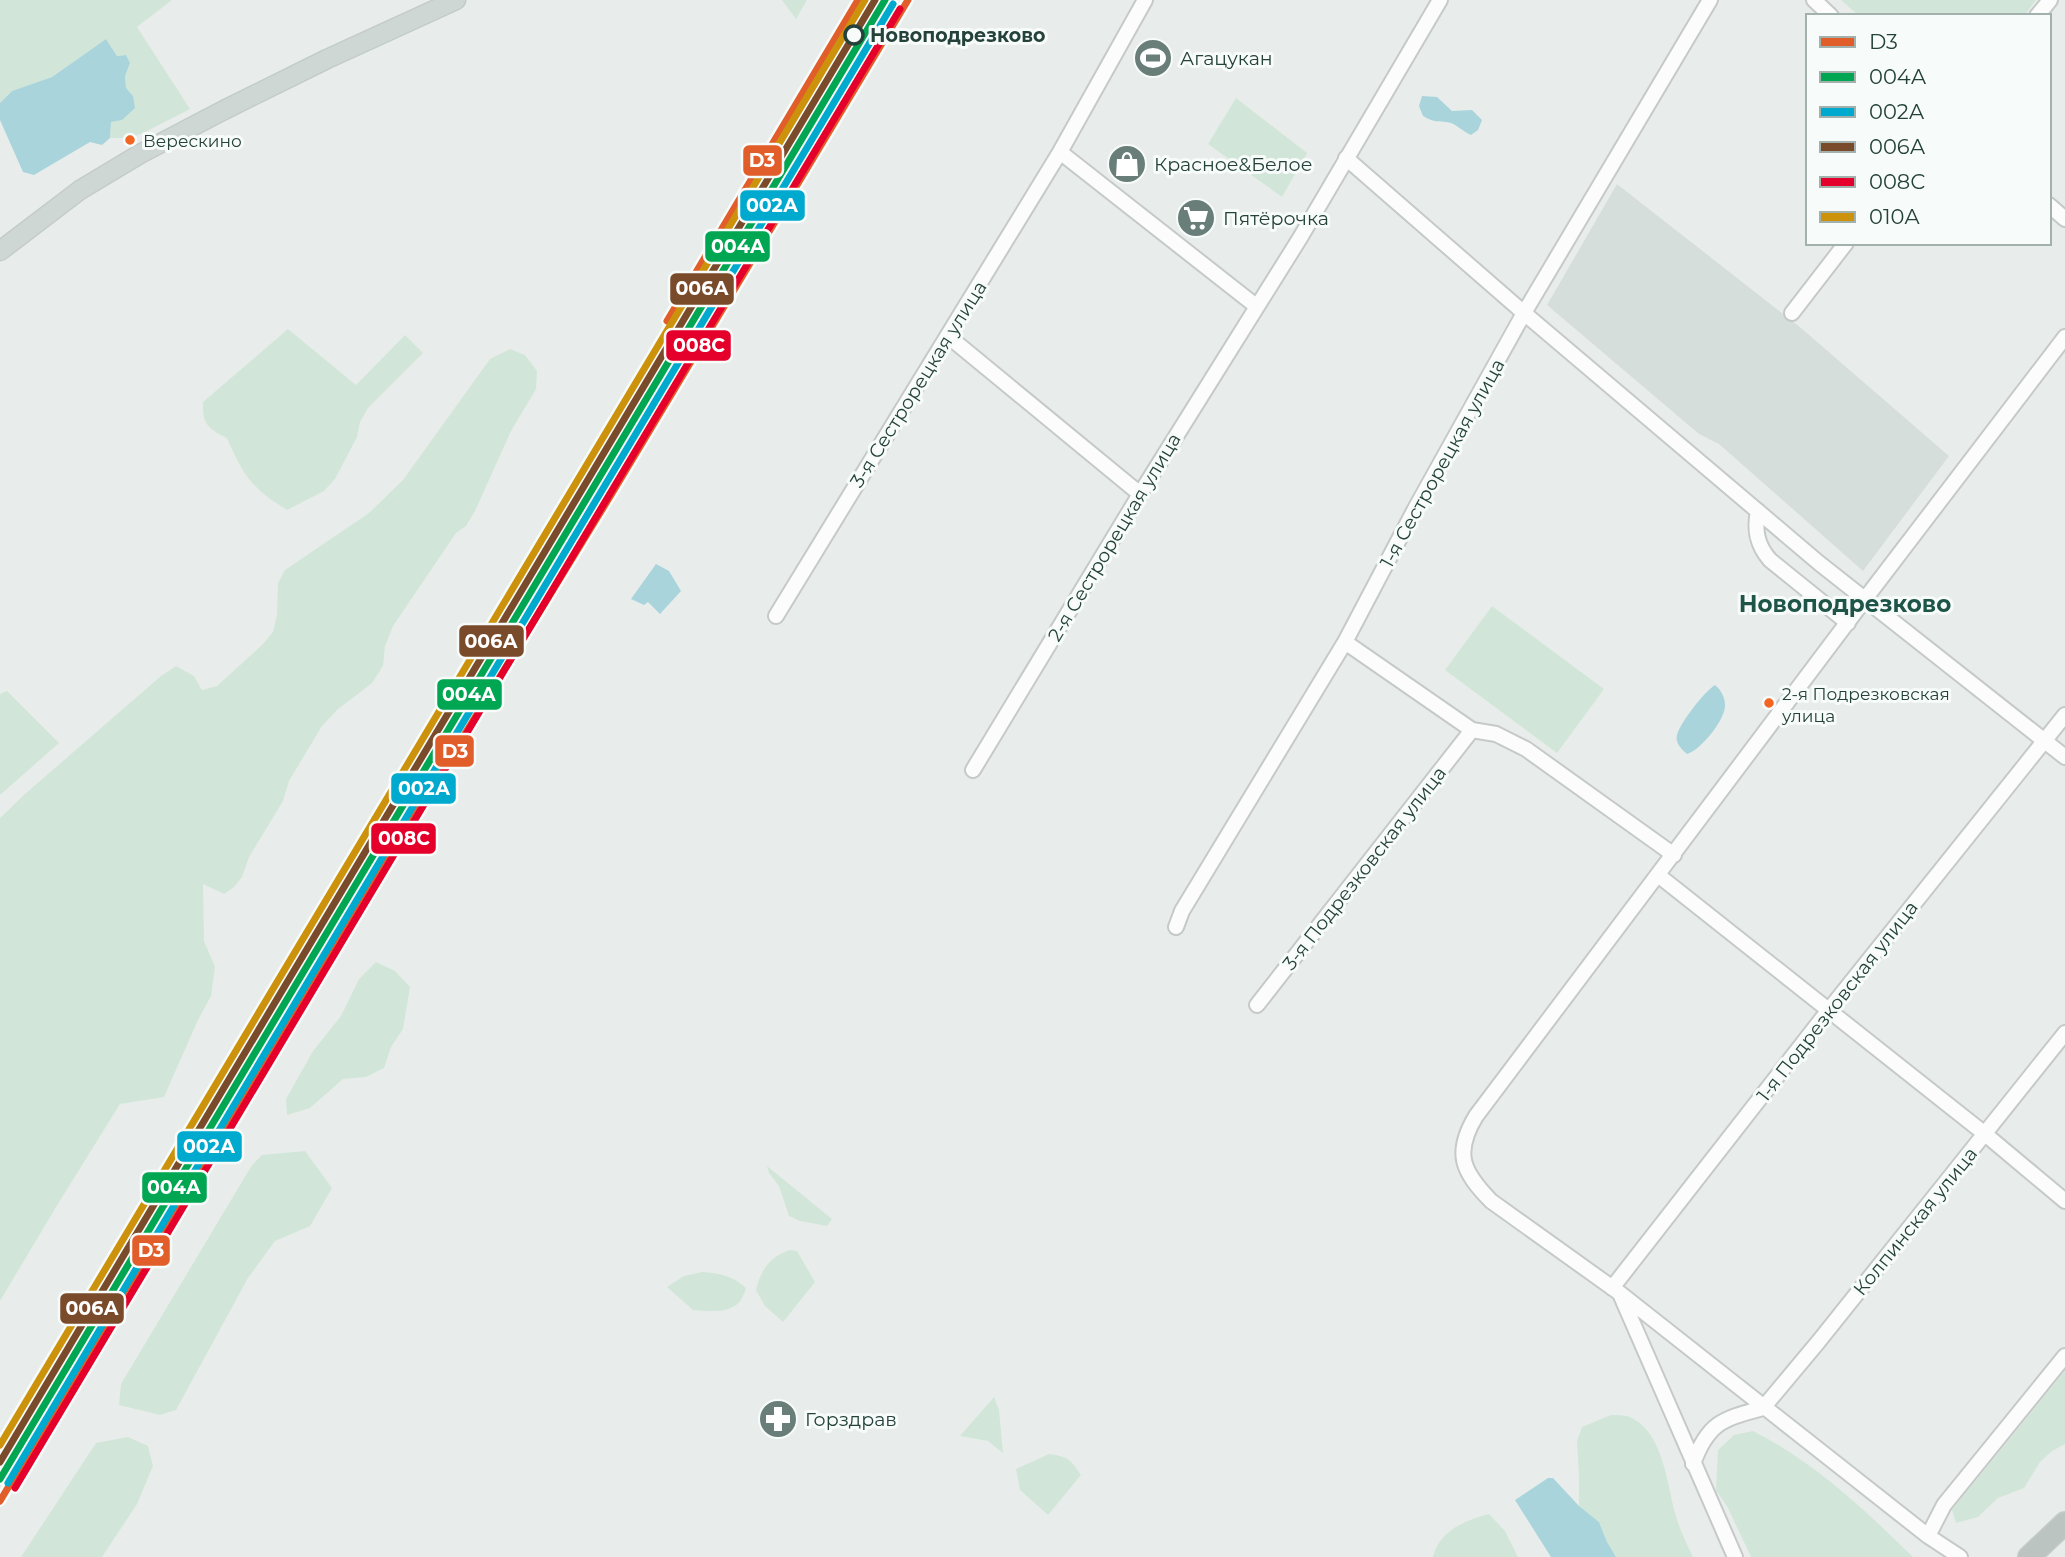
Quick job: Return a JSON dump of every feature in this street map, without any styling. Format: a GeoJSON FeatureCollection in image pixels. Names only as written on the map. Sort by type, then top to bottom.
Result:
{"type":"FeatureCollection","features":[{"type":"Feature","properties":{"kind":"highway"},"geometry":{"type":"LineString","coordinates":[[2029,1557],[2057,1530]]}},
{"type":"Feature","properties":{"kind":"main road"},"geometry":{"type":"LineString","coordinates":[[0,251],[80,191],[139,154],[304,71],[456,0]]}},
{"type":"Feature","properties":{"kind":"street","name":"3-я Сестрорецкая улица"},"geometry":{"type":"LineString","coordinates":[[776,616],[1060,152],[1145,0]]}},
{"type":"Feature","properties":{"kind":"street","name":"2-я Сестрорецкая улица"},"geometry":{"type":"LineString","coordinates":[[973,769],[1300,238],[1440,0]]}},
{"type":"Feature","properties":{"kind":"street","name":"1-я Сестрорецкая улица"},"geometry":{"type":"LineString","coordinates":[[1176,927],[1182,911],[1345,642],[1524,313],[1710,0]]}},
{"type":"Feature","properties":{"kind":"street"},"geometry":{"type":"LineString","coordinates":[[1814,0],[1829,14]]}},
{"type":"Feature","properties":{"kind":"street"},"geometry":{"type":"LineString","coordinates":[[2039,14],[2050,0]]}},
{"type":"Feature","properties":{"kind":"street"},"geometry":{"type":"LineString","coordinates":[[1060,152],[1256,306]]}},
{"type":"Feature","properties":{"kind":"street"},"geometry":{"type":"LineString","coordinates":[[1346,158],[1758,511],[2065,757]]}},
{"type":"Feature","properties":{"kind":"street"},"geometry":{"type":"LineString","coordinates":[[2051,207],[2065,219]]}},
{"type":"Feature","properties":{"kind":"street"},"geometry":{"type":"LineString","coordinates":[[1792,313],[1844,245]]}},
{"type":"Feature","properties":{"kind":"street"},"geometry":{"type":"LineString","coordinates":[[948,336],[1140,494]]}},
{"type":"Feature","properties":{"kind":"street"},"geometry":{"type":"LineString","coordinates":[[1959,1557],[1928,1536],[1616,1291],[1491,1201],[1476,1186],[1467,1171],[1463,1145],[1476,1116],[2065,337]]}},
{"type":"Feature","properties":{"kind":"street"},"geometry":{"type":"LineString","coordinates":[[1758,511],[1756,528],[1762,550],[1770,560],[1848,623]]}},
{"type":"Feature","properties":{"kind":"street"},"geometry":{"type":"LineString","coordinates":[[1345,642],[1472,730],[1496,734],[1526,750],[1674,855]]}},
{"type":"Feature","properties":{"kind":"street","name":"1-я Подрезковская улица"},"geometry":{"type":"LineString","coordinates":[[1616,1291],[1828,1011],[2065,715]]}},
{"type":"Feature","properties":{"kind":"street","name":"3-я Подрезковская улица"},"geometry":{"type":"LineString","coordinates":[[1257,1005],[1472,730]]}},
{"type":"Feature","properties":{"kind":"street"},"geometry":{"type":"LineString","coordinates":[[1658,876],[2065,1201]]}},
{"type":"Feature","properties":{"kind":"street","name":"Колпинская улица"},"geometry":{"type":"LineString","coordinates":[[1763,1408],[2065,1033]]}},
{"type":"Feature","properties":{"kind":"street"},"geometry":{"type":"LineString","coordinates":[[1616,1291],[1735,1557]]}},
{"type":"Feature","properties":{"kind":"street"},"geometry":{"type":"LineString","coordinates":[[1928,1536],[1944,1505],[2065,1356]]}},
{"type":"Feature","properties":{"kind":"street"},"geometry":{"type":"LineString","coordinates":[[1693,1464],[1699,1447],[1717,1424],[1730,1417],[1763,1408]]}},
{"type":"Feature","properties":{"kind":"street"},"geometry":{"type":"LineString","coordinates":[[2019,1557],[2057,1530]]}},
{"type":"Feature","properties":{"kind":"street"},"geometry":{"type":"LineString","coordinates":[[1928,1536],[1950,1557]]}},
{"type":"Feature","properties":{"kind":"shaded area"},"geometry":{"type":"Polygon","coordinates":[[[1617,184],[1801,328],[1949,456],[1863,571],[1719,444],[1699,434],[1547,305],[1617,184]]]}},
{"type":"Feature","properties":{"kind":"green space"},"geometry":{"type":"Polygon","coordinates":[[[0,0],[172,0],[137,27],[190,109],[143,133],[129,138],[110,138],[111,122],[133,96],[126,89],[125,76],[130,63],[126,55],[117,56],[106,39],[52,77],[12,91],[0,103],[0,0]]]}},
{"type":"Feature","properties":{"kind":"green space"},"geometry":{"type":"Polygon","coordinates":[[[782,0],[807,0],[796,19],[782,0]]]}},
{"type":"Feature","properties":{"kind":"green space"},"geometry":{"type":"Polygon","coordinates":[[[1841,0],[2036,0],[2026,14],[1857,14],[1841,0]]]}},
{"type":"Feature","properties":{"kind":"green space"},"geometry":{"type":"Polygon","coordinates":[[[1236,98],[1307,153],[1282,197],[1208,144],[1236,98]]]}},
{"type":"Feature","properties":{"kind":"green space"},"geometry":{"type":"Polygon","coordinates":[[[288,329],[356,385],[405,335],[423,353],[368,408],[360,422],[357,437],[335,479],[324,491],[287,510],[249,480],[227,438],[215,432],[205,421],[203,402],[288,329]]]}},
{"type":"Feature","properties":{"kind":"green space"},"geometry":{"type":"Polygon","coordinates":[[[510,349],[525,355],[537,371],[536,389],[511,431],[475,511],[466,526],[456,533],[393,626],[385,646],[383,666],[372,683],[337,710],[322,726],[289,781],[283,801],[249,857],[242,877],[224,894],[203,884],[204,941],[215,967],[211,996],[164,1097],[120,1104],[0,1301],[0,818],[161,676],[176,666],[194,676],[202,690],[217,686],[263,644],[273,632],[277,615],[278,583],[285,570],[369,513],[403,480],[490,359],[510,349]]]}},
{"type":"Feature","properties":{"kind":"green space"},"geometry":{"type":"Polygon","coordinates":[[[1492,606],[1604,689],[1557,753],[1445,670],[1492,606]]]}},
{"type":"Feature","properties":{"kind":"green space"},"geometry":{"type":"Polygon","coordinates":[[[7,691],[59,743],[0,795],[0,694],[7,691]]]}},
{"type":"Feature","properties":{"kind":"green space"},"geometry":{"type":"Polygon","coordinates":[[[376,962],[395,971],[410,987],[403,1029],[391,1047],[384,1068],[366,1077],[343,1079],[310,1108],[287,1115],[286,1099],[313,1051],[341,1016],[359,979],[376,962]]]}},
{"type":"Feature","properties":{"kind":"green space"},"geometry":{"type":"Polygon","coordinates":[[[305,1151],[332,1188],[310,1226],[275,1241],[248,1278],[176,1410],[160,1415],[119,1405],[121,1384],[252,1165],[262,1155],[305,1151]]]}},
{"type":"Feature","properties":{"kind":"green space"},"geometry":{"type":"Polygon","coordinates":[[[767,1166],[832,1219],[827,1226],[789,1216],[779,1186],[767,1166]]]}},
{"type":"Feature","properties":{"kind":"green space"},"geometry":{"type":"Polygon","coordinates":[[[790,1250],[797,1251],[815,1282],[783,1322],[765,1306],[756,1290],[767,1265],[790,1250]]]}},
{"type":"Feature","properties":{"kind":"green space"},"geometry":{"type":"Polygon","coordinates":[[[702,1272],[726,1276],[741,1284],[746,1288],[740,1302],[724,1310],[693,1310],[667,1287],[684,1276],[702,1272]]]}},
{"type":"Feature","properties":{"kind":"green space"},"geometry":{"type":"Polygon","coordinates":[[[2065,1371],[2065,1444],[2040,1462],[2024,1488],[1998,1498],[1978,1517],[1956,1523],[1952,1510],[2065,1371]]]}},
{"type":"Feature","properties":{"kind":"green space"},"geometry":{"type":"Polygon","coordinates":[[[994,1397],[999,1410],[1003,1453],[988,1441],[960,1436],[994,1397]]]}},
{"type":"Feature","properties":{"kind":"green space"},"geometry":{"type":"Polygon","coordinates":[[[1611,1415],[1627,1416],[1639,1423],[1656,1445],[1678,1522],[1693,1557],[1616,1557],[1599,1522],[1579,1506],[1577,1441],[1582,1427],[1611,1415]]]}},
{"type":"Feature","properties":{"kind":"green space"},"geometry":{"type":"Polygon","coordinates":[[[1753,1431],[1817,1472],[1857,1504],[1913,1557],[1751,1557],[1728,1508],[1716,1490],[1718,1450],[1734,1435],[1753,1431]]]}},
{"type":"Feature","properties":{"kind":"green space"},"geometry":{"type":"Polygon","coordinates":[[[128,1437],[148,1446],[153,1466],[137,1504],[102,1557],[21,1557],[96,1443],[128,1437]]]}},
{"type":"Feature","properties":{"kind":"green space"},"geometry":{"type":"Polygon","coordinates":[[[1049,1454],[1068,1459],[1081,1475],[1048,1515],[1020,1490],[1016,1469],[1049,1454]]]}},
{"type":"Feature","properties":{"kind":"green space"},"geometry":{"type":"Polygon","coordinates":[[[1489,1514],[1505,1531],[1518,1557],[1433,1557],[1441,1540],[1454,1528],[1489,1514]]]}},
{"type":"Feature","properties":{"kind":"water"},"geometry":{"type":"Polygon","coordinates":[[[106,39],[117,56],[126,55],[130,63],[125,76],[126,88],[133,96],[135,108],[122,120],[111,122],[110,138],[102,145],[90,142],[34,175],[23,172],[0,120],[0,103],[12,91],[52,77],[106,39]]]}},
{"type":"Feature","properties":{"kind":"water"},"geometry":{"type":"Polygon","coordinates":[[[1422,96],[1437,97],[1452,111],[1472,110],[1482,120],[1478,130],[1471,135],[1451,123],[1423,116],[1419,106],[1422,96]]]}},
{"type":"Feature","properties":{"kind":"water"},"geometry":{"type":"Polygon","coordinates":[[[656,564],[669,571],[681,591],[660,614],[648,602],[644,605],[631,599],[656,564]]]}},
{"type":"Feature","properties":{"kind":"water"},"geometry":{"type":"Polygon","coordinates":[[[1715,685],[1724,699],[1724,711],[1717,726],[1705,741],[1687,754],[1678,743],[1679,730],[1699,701],[1715,685]]]}},
{"type":"Feature","properties":{"kind":"water"},"geometry":{"type":"Polygon","coordinates":[[[1548,1478],[1553,1478],[1579,1506],[1599,1522],[1616,1557],[1551,1557],[1515,1500],[1548,1478]]]}},
{"type":"Feature","properties":{"kind":"transit line","name":"D3"},"geometry":{"type":"LineString","coordinates":[[667,321],[858,0]]}},
{"type":"Feature","properties":{"kind":"transit line","name":"010А"},"geometry":{"type":"LineString","coordinates":[[0,1445],[865,0]]}},
{"type":"Feature","properties":{"kind":"transit line","name":"006А"},"geometry":{"type":"LineString","coordinates":[[0,1462],[875,0]]}},
{"type":"Feature","properties":{"kind":"transit line","name":"004А"},"geometry":{"type":"LineString","coordinates":[[0,1479],[885,0]]}},
{"type":"Feature","properties":{"kind":"transit line","name":"D3"},"geometry":{"type":"LineString","coordinates":[[0,1501],[908,0]]}},
{"type":"Feature","properties":{"kind":"transit line","name":"002А"},"geometry":{"type":"LineString","coordinates":[[8,1483],[893,4]]}},
{"type":"Feature","properties":{"kind":"transit line","name":"008С"},"geometry":{"type":"LineString","coordinates":[[15,1488],[900,9]]}},
{"type":"Feature","properties":{"kind":"place","name":"Новоподрезково"},"geometry":{"type":"Point","coordinates":[854,35]}},
{"type":"Feature","properties":{"kind":"place","name":"Агацукан"},"geometry":{"type":"Point","coordinates":[1153,58]}},
{"type":"Feature","properties":{"kind":"place","name":"Верескино"},"geometry":{"type":"Point","coordinates":[130,140]}},
{"type":"Feature","properties":{"kind":"place","name":"Красное&Белое"},"geometry":{"type":"Point","coordinates":[1127,164]}},
{"type":"Feature","properties":{"kind":"place","name":"Пятёрочка"},"geometry":{"type":"Point","coordinates":[1196,218]}},
{"type":"Feature","properties":{"kind":"place","name":"2-я Подрезковская улица"},"geometry":{"type":"Point","coordinates":[1769,703]}},
{"type":"Feature","properties":{"kind":"place","name":"Горздрав"},"geometry":{"type":"Point","coordinates":[778,1419]}},
{"type":"Feature","properties":{"kind":"district","name":"Новоподрезково"},"geometry":{"type":"Point","coordinates":[1845,604]}}]}
